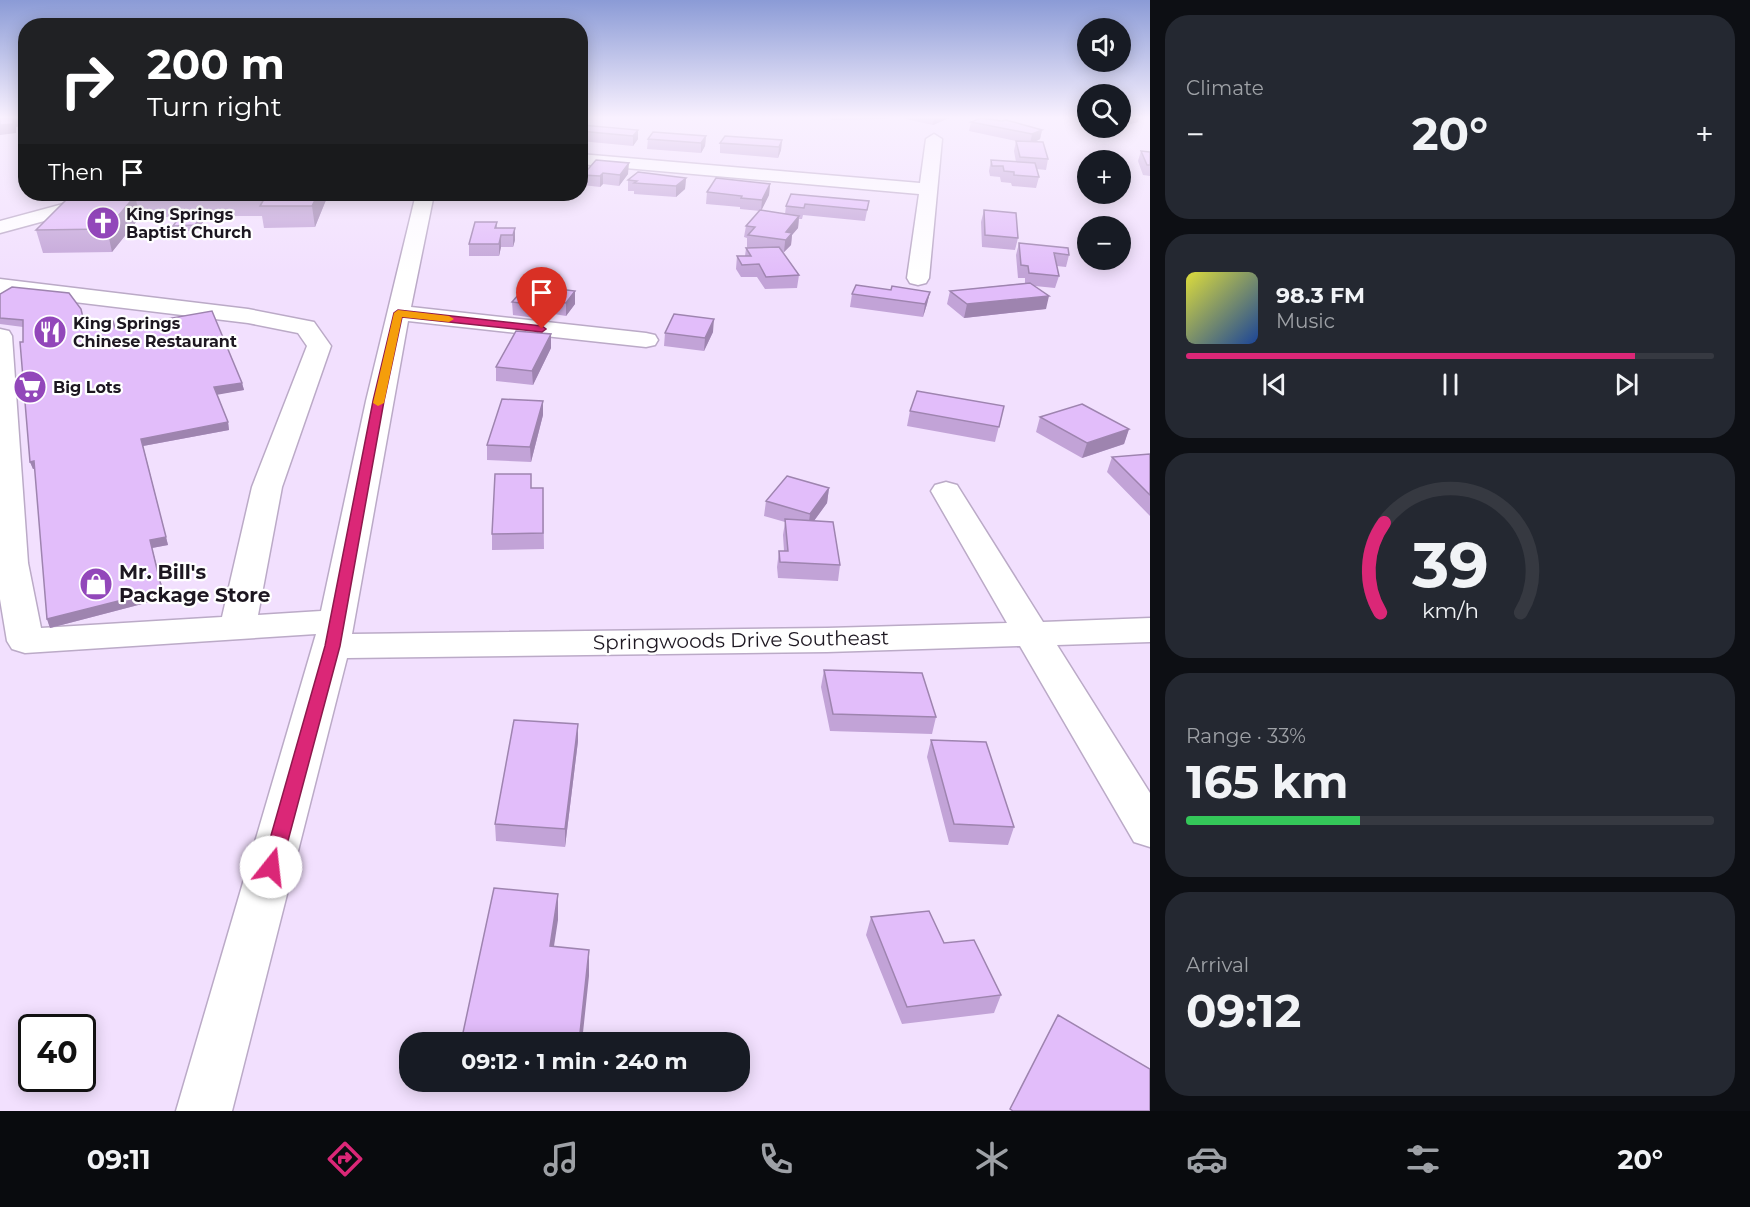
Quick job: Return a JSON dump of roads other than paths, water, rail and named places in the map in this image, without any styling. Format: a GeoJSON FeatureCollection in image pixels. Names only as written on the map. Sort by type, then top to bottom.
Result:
{"type":"FeatureCollection","features":[{"type":"Feature","properties":{"kind":"street"},"geometry":{"type":"LineString","coordinates":[[706,170],[929,189]]}},
{"type":"Feature","properties":{"kind":"street"},"geometry":{"type":"LineString","coordinates":[[918,278],[931,170]]}},
{"type":"Feature","properties":{"kind":"street"},"geometry":{"type":"LineString","coordinates":[[3,226],[100,201]]}},
{"type":"Feature","properties":{"kind":"street"},"geometry":{"type":"LineString","coordinates":[[204,1111],[335,633],[379,401],[423,201]]}},
{"type":"Feature","properties":{"kind":"street"},"geometry":{"type":"LineString","coordinates":[[3,226],[42,232]]}},
{"type":"Feature","properties":{"kind":"street"},"geometry":{"type":"LineString","coordinates":[[0,286],[248,315],[306,327],[319,346],[267,487],[237,628]]}},
{"type":"Feature","properties":{"kind":"street"},"geometry":{"type":"LineString","coordinates":[[398,313],[646,340]]}},
{"type":"Feature","properties":{"kind":"street"},"geometry":{"type":"LineString","coordinates":[[0,336],[5,564]]}},
{"type":"Feature","properties":{"kind":"street"},"geometry":{"type":"LineString","coordinates":[[946,491],[1150,830]]}},
{"type":"Feature","properties":{"kind":"street","name":"Springwoods Drive Southeast"},"geometry":{"type":"LineString","coordinates":[[5,564],[25,641],[237,628],[335,633],[826,640],[1150,630]]}},
{"type":"Feature","properties":{"kind":"place","name":"King Springs Baptist Church"},"geometry":{"type":"Point","coordinates":[103,223]}},
{"type":"Feature","properties":{"kind":"place","name":"King Springs Chinese Restaurant"},"geometry":{"type":"Point","coordinates":[50,332]}},
{"type":"Feature","properties":{"kind":"place","name":"Big Lots"},"geometry":{"type":"Point","coordinates":[30,387]}},
{"type":"Feature","properties":{"kind":"place","name":"Mr. Bill's Package Store"},"geometry":{"type":"Point","coordinates":[96,584]}}]}
